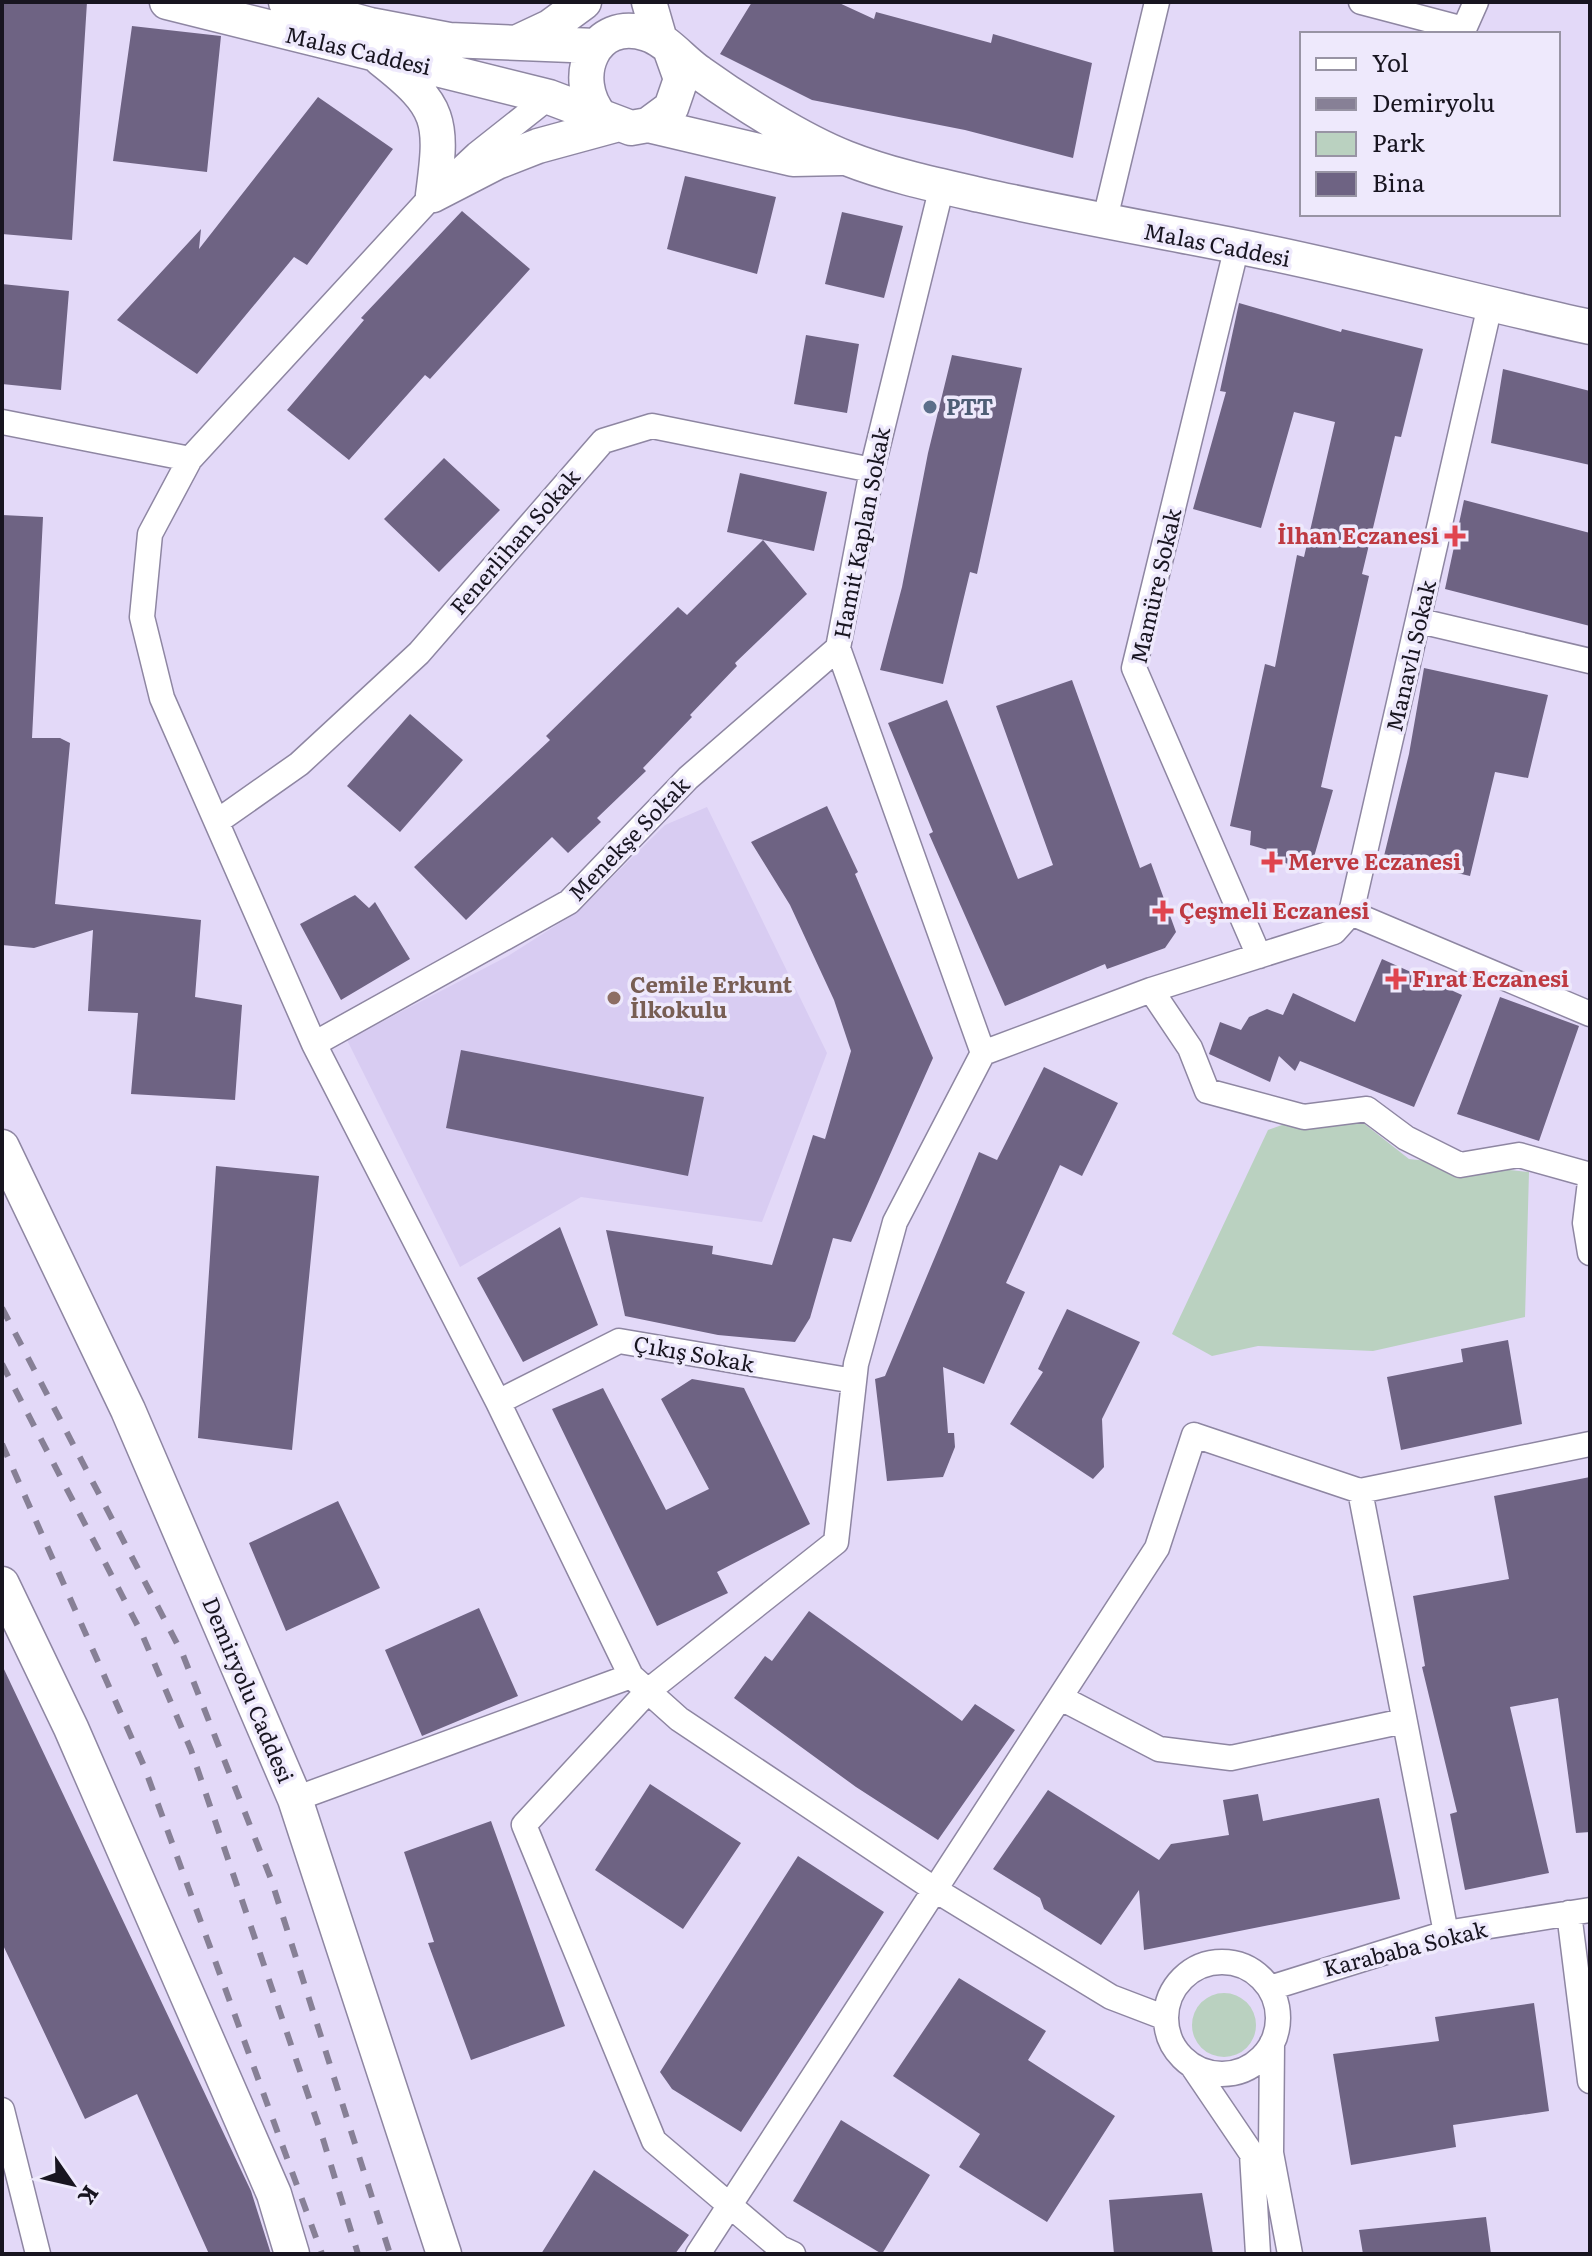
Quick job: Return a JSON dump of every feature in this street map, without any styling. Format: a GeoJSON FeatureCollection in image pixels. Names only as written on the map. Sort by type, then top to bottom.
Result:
{"type":"FeatureCollection","features":[{"type":"Feature","properties":{"kind":"main road","name":"Malas Caddesi"},"geometry":{"type":"LineString","coordinates":[[167,2],[549,97],[621,122],[793,159],[845,158],[942,186],[1104,223],[1237,246],[1590,327]]}},
{"type":"Feature","properties":{"kind":"main road","name":"Malas Caddesi"},"geometry":{"type":"LineString","coordinates":[[286,2],[370,25],[436,38],[514,44],[600,42]]}},
{"type":"Feature","properties":{"kind":"main road"},"geometry":{"type":"LineString","coordinates":[[514,44],[550,27],[584,2]]}},
{"type":"Feature","properties":{"kind":"main road"},"geometry":{"type":"LineString","coordinates":[[606,2],[600,42],[584,73],[585,89],[621,122]]}},
{"type":"Feature","properties":{"kind":"main road"},"geometry":{"type":"LineString","coordinates":[[433,195],[524,151],[671,108],[681,79],[649,2]]}},
{"type":"Feature","properties":{"kind":"main road"},"geometry":{"type":"LineString","coordinates":[[600,42],[628,31],[645,33],[666,45],[701,74],[845,158]]}},
{"type":"Feature","properties":{"kind":"main road"},"geometry":{"type":"LineString","coordinates":[[374,54],[410,82],[434,110],[440,134],[433,195]]}},
{"type":"Feature","properties":{"kind":"main road","name":"Demiryolu Caddesi"},"geometry":{"type":"LineString","coordinates":[[2,1147],[128,1410],[295,1799],[444,2254]]}},
{"type":"Feature","properties":{"kind":"main road"},"geometry":{"type":"LineString","coordinates":[[2,1584],[71,1728],[274,2194],[292,2254]]}},
{"type":"Feature","properties":{"kind":"street"},"geometry":{"type":"LineString","coordinates":[[1104,223],[1157,2]]}},
{"type":"Feature","properties":{"kind":"street"},"geometry":{"type":"LineString","coordinates":[[1361,2],[1464,29],[1476,2]]}},
{"type":"Feature","properties":{"kind":"street"},"geometry":{"type":"LineString","coordinates":[[549,97],[477,154],[433,195],[190,459],[150,534],[142,617],[162,698],[314,1044],[640,1683],[679,1719],[937,1891],[1111,1997],[1166,2018]]}},
{"type":"Feature","properties":{"kind":"street","name":"Hamit Kaplan Sokak"},"geometry":{"type":"LineString","coordinates":[[942,186],[872,470],[838,648],[983,1053]]}},
{"type":"Feature","properties":{"kind":"street","name":"Mamüre Sokak"},"geometry":{"type":"LineString","coordinates":[[1237,246],[1134,668],[1259,956]]}},
{"type":"Feature","properties":{"kind":"street","name":"Manavlı Sokak"},"geometry":{"type":"LineString","coordinates":[[1351,913],[1490,305]]}},
{"type":"Feature","properties":{"kind":"street"},"geometry":{"type":"LineString","coordinates":[[2,422],[190,459]]}},
{"type":"Feature","properties":{"kind":"street","name":"Fenerlihan Sokak"},"geometry":{"type":"LineString","coordinates":[[218,821],[299,764],[419,653],[603,441],[652,426],[872,470]]}},
{"type":"Feature","properties":{"kind":"street"},"geometry":{"type":"LineString","coordinates":[[1420,621],[1590,661]]}},
{"type":"Feature","properties":{"kind":"street","name":"Menekşe Sokak"},"geometry":{"type":"LineString","coordinates":[[314,1044],[569,902],[688,778],[838,648]]}},
{"type":"Feature","properties":{"kind":"street"},"geometry":{"type":"LineString","coordinates":[[793,2254],[780,2248],[654,2141],[524,1825],[640,1683],[836,1542],[854,1381],[895,1222],[983,1053],[1151,990],[1334,932],[1351,913],[1590,1014]]}},
{"type":"Feature","properties":{"kind":"street"},"geometry":{"type":"LineString","coordinates":[[1151,990],[1190,1048],[1207,1091],[1304,1117],[1367,1109],[1406,1138],[1460,1165],[1519,1155],[1590,1175]]}},
{"type":"Feature","properties":{"kind":"street"},"geometry":{"type":"LineString","coordinates":[[1590,1182],[1585,1223],[1590,1253]]}},
{"type":"Feature","properties":{"kind":"street","name":"Çıkış Sokak"},"geometry":{"type":"LineString","coordinates":[[498,1402],[619,1341],[854,1381]]}},
{"type":"Feature","properties":{"kind":"street"},"geometry":{"type":"LineString","coordinates":[[698,2254],[728,2204],[937,1891],[1157,1548],[1194,1435],[1360,1491],[1590,1444]]}},
{"type":"Feature","properties":{"kind":"street"},"geometry":{"type":"LineString","coordinates":[[1360,1491],[1446,1933]]}},
{"type":"Feature","properties":{"kind":"street"},"geometry":{"type":"LineString","coordinates":[[295,1799],[640,1683]]}},
{"type":"Feature","properties":{"kind":"street"},"geometry":{"type":"LineString","coordinates":[[1061,1698],[1159,1749],[1231,1758],[1404,1721]]}},
{"type":"Feature","properties":{"kind":"street"},"geometry":{"type":"LineString","coordinates":[[1580,1912],[1590,2081]]}},
{"type":"Feature","properties":{"kind":"street","name":"Karababa Sokak"},"geometry":{"type":"LineString","coordinates":[[1270,1988],[1446,1933],[1580,1912]]}},
{"type":"Feature","properties":{"kind":"street"},"geometry":{"type":"LineString","coordinates":[[1193,2067],[1227,2074],[1244,2070],[1261,2059],[1272,2043],[1278,2025],[1277,2005],[1270,1988],[1256,1973],[1239,1964],[1220,1961],[1201,1965],[1184,1975],[1173,1990],[1166,2018],[1170,2041],[1193,2067],[1252,2154],[1258,2254]]}},
{"type":"Feature","properties":{"kind":"street"},"geometry":{"type":"LineString","coordinates":[[1272,2043],[1271,2153],[1290,2254]]}},
{"type":"Feature","properties":{"kind":"street"},"geometry":{"type":"LineString","coordinates":[[2,2110],[38,2254]]}},
{"type":"Feature","properties":{"kind":"shaded area","name":"Cemile Erkunt İlkokulu"},"geometry":{"type":"Polygon","coordinates":[[[707,807],[827,1053],[762,1222],[581,1197],[460,1267],[347,1040],[508,956],[577,912],[665,825],[707,807]]]}},
{"type":"Feature","properties":{"kind":"green space"},"geometry":{"type":"Polygon","coordinates":[[[1327,1109],[1362,1122],[1409,1159],[1529,1172],[1525,1317],[1373,1351],[1258,1346],[1212,1356],[1172,1334],[1268,1130],[1327,1109]]]}},
{"type":"Feature","properties":{"kind":"green space"},"geometry":{"type":"Polygon","coordinates":[[[1224,1993],[1247,2002],[1256,2025],[1247,2048],[1224,2057],[1201,2048],[1192,2025],[1201,2002],[1224,1993]]]}},
{"type":"Feature","properties":{"kind":"building"},"geometry":{"type":"Polygon","coordinates":[[[2,2],[87,2],[72,240],[2,234],[2,2]]]}},
{"type":"Feature","properties":{"kind":"building"},"geometry":{"type":"Polygon","coordinates":[[[752,2],[837,2],[874,19],[876,12],[991,43],[993,34],[1092,63],[1073,158],[965,130],[812,100],[720,54],[752,2]]]}},
{"type":"Feature","properties":{"kind":"building"},"geometry":{"type":"Polygon","coordinates":[[[132,26],[221,36],[207,172],[113,161],[132,26]]]}},
{"type":"Feature","properties":{"kind":"building"},"geometry":{"type":"Polygon","coordinates":[[[318,97],[393,149],[307,265],[294,257],[197,374],[117,320],[201,229],[199,249],[318,97]]]}},
{"type":"Feature","properties":{"kind":"building"},"geometry":{"type":"Polygon","coordinates":[[[685,176],[776,197],[757,274],[667,249],[685,176]]]}},
{"type":"Feature","properties":{"kind":"building"},"geometry":{"type":"Polygon","coordinates":[[[462,211],[530,269],[430,379],[425,375],[349,460],[287,410],[364,320],[361,318],[462,211]]]}},
{"type":"Feature","properties":{"kind":"building"},"geometry":{"type":"Polygon","coordinates":[[[842,212],[903,226],[884,298],[825,284],[842,212]]]}},
{"type":"Feature","properties":{"kind":"building"},"geometry":{"type":"Polygon","coordinates":[[[2,284],[69,291],[61,390],[2,384],[2,284]]]}},
{"type":"Feature","properties":{"kind":"building"},"geometry":{"type":"Polygon","coordinates":[[[1239,303],[1341,332],[1342,329],[1423,349],[1401,437],[1395,436],[1362,574],[1369,576],[1321,787],[1333,790],[1310,871],[1276,860],[1278,853],[1250,845],[1251,831],[1230,826],[1265,664],[1275,667],[1297,555],[1304,557],[1335,422],[1294,412],[1261,528],[1193,509],[1226,392],[1220,391],[1239,303]]]}},
{"type":"Feature","properties":{"kind":"building"},"geometry":{"type":"Polygon","coordinates":[[[806,335],[859,344],[847,413],[794,404],[806,335]]]}},
{"type":"Feature","properties":{"kind":"building"},"geometry":{"type":"Polygon","coordinates":[[[952,355],[1022,368],[977,574],[970,572],[943,684],[880,670],[902,587],[928,453],[952,355]]]}},
{"type":"Feature","properties":{"kind":"building"},"geometry":{"type":"Polygon","coordinates":[[[1503,369],[1590,391],[1590,465],[1491,443],[1503,369]]]}},
{"type":"Feature","properties":{"kind":"building"},"geometry":{"type":"Polygon","coordinates":[[[444,458],[500,510],[439,572],[384,519],[444,458]]]}},
{"type":"Feature","properties":{"kind":"building"},"geometry":{"type":"Polygon","coordinates":[[[740,473],[827,492],[814,551],[727,532],[740,473]]]}},
{"type":"Feature","properties":{"kind":"building"},"geometry":{"type":"Polygon","coordinates":[[[1464,500],[1590,533],[1590,626],[1445,589],[1464,500]]]}},
{"type":"Feature","properties":{"kind":"building"},"geometry":{"type":"Polygon","coordinates":[[[2,515],[43,517],[32,738],[60,738],[70,743],[55,904],[201,920],[195,997],[242,1005],[235,1100],[131,1094],[138,1013],[88,1011],[93,930],[34,948],[2,945],[2,515]]]}},
{"type":"Feature","properties":{"kind":"building"},"geometry":{"type":"Polygon","coordinates":[[[763,540],[807,594],[735,663],[737,666],[643,768],[646,771],[597,818],[601,822],[568,853],[552,837],[466,920],[414,867],[550,740],[546,736],[678,607],[687,615],[763,540]]]}},
{"type":"Feature","properties":{"kind":"building"},"geometry":{"type":"Polygon","coordinates":[[[1424,668],[1548,695],[1528,778],[1495,772],[1470,876],[1384,856],[1409,754],[1424,668]]]}},
{"type":"Feature","properties":{"kind":"building"},"geometry":{"type":"Polygon","coordinates":[[[1072,680],[1140,868],[1151,863],[1176,932],[1165,948],[1107,969],[1105,964],[1005,1006],[929,834],[933,832],[888,723],[947,700],[1018,879],[1053,865],[996,706],[1072,680]]]}},
{"type":"Feature","properties":{"kind":"building"},"geometry":{"type":"Polygon","coordinates":[[[410,714],[463,760],[400,832],[347,786],[410,714]]]}},
{"type":"Feature","properties":{"kind":"building"},"geometry":{"type":"Polygon","coordinates":[[[827,806],[858,872],[855,874],[933,1058],[851,1242],[833,1238],[810,1318],[795,1342],[718,1335],[625,1316],[606,1230],[713,1246],[712,1254],[772,1265],[813,1135],[825,1139],[851,1051],[834,1000],[790,905],[751,842],[827,806]]]}},
{"type":"Feature","properties":{"kind":"building"},"geometry":{"type":"Polygon","coordinates":[[[355,895],[369,908],[375,902],[410,959],[341,1000],[300,924],[355,895]]]}},
{"type":"Feature","properties":{"kind":"building"},"geometry":{"type":"Polygon","coordinates":[[[1382,959],[1462,995],[1414,1107],[1300,1061],[1295,1071],[1279,1056],[1270,1082],[1209,1054],[1220,1022],[1241,1030],[1249,1017],[1267,1009],[1283,1015],[1293,993],[1355,1022],[1382,959]]]}},
{"type":"Feature","properties":{"kind":"building"},"geometry":{"type":"Polygon","coordinates":[[[1500,997],[1579,1026],[1539,1141],[1457,1114],[1500,997]]]}},
{"type":"Feature","properties":{"kind":"building"},"geometry":{"type":"Polygon","coordinates":[[[461,1050],[704,1097],[688,1176],[446,1128],[461,1050]]]}},
{"type":"Feature","properties":{"kind":"building"},"geometry":{"type":"Polygon","coordinates":[[[1044,1067],[1118,1103],[1082,1176],[1060,1165],[1006,1283],[1025,1292],[984,1384],[943,1367],[948,1433],[954,1433],[955,1447],[943,1477],[887,1481],[875,1379],[885,1376],[979,1152],[997,1160],[1044,1067]]]}},
{"type":"Feature","properties":{"kind":"building"},"geometry":{"type":"Polygon","coordinates":[[[216,1166],[319,1176],[292,1450],[198,1438],[216,1166]]]}},
{"type":"Feature","properties":{"kind":"building"},"geometry":{"type":"Polygon","coordinates":[[[560,1227],[598,1325],[523,1362],[477,1278],[560,1227]]]}},
{"type":"Feature","properties":{"kind":"building"},"geometry":{"type":"Polygon","coordinates":[[[1067,1309],[1140,1342],[1102,1419],[1104,1467],[1093,1479],[1010,1424],[1043,1372],[1038,1369],[1067,1309]]]}},
{"type":"Feature","properties":{"kind":"building"},"geometry":{"type":"Polygon","coordinates":[[[1508,1340],[1522,1424],[1401,1450],[1387,1377],[1463,1362],[1461,1349],[1508,1340]]]}},
{"type":"Feature","properties":{"kind":"building"},"geometry":{"type":"Polygon","coordinates":[[[692,1379],[744,1388],[810,1524],[717,1572],[728,1593],[657,1626],[552,1409],[603,1388],[666,1510],[709,1489],[661,1399],[692,1379]]]}},
{"type":"Feature","properties":{"kind":"building"},"geometry":{"type":"Polygon","coordinates":[[[1590,1477],[1590,1832],[1576,1833],[1558,1698],[1510,1707],[1549,1873],[1465,1890],[1450,1814],[1457,1812],[1422,1667],[1425,1666],[1413,1596],[1509,1579],[1494,1496],[1590,1477]]]}},
{"type":"Feature","properties":{"kind":"building"},"geometry":{"type":"Polygon","coordinates":[[[338,1501],[380,1588],[286,1631],[249,1543],[338,1501]]]}},
{"type":"Feature","properties":{"kind":"building"},"geometry":{"type":"Polygon","coordinates":[[[479,1608],[518,1696],[422,1736],[385,1650],[479,1608]]]}},
{"type":"Feature","properties":{"kind":"building"},"geometry":{"type":"Polygon","coordinates":[[[809,1611],[962,1721],[975,1704],[1015,1730],[938,1840],[856,1787],[734,1698],[765,1656],[772,1661],[809,1611]]]}},
{"type":"Feature","properties":{"kind":"building"},"geometry":{"type":"Polygon","coordinates":[[[2,1665],[251,2191],[271,2254],[209,2254],[137,2094],[85,2119],[2,1943],[2,1665]]]}},
{"type":"Feature","properties":{"kind":"building"},"geometry":{"type":"Polygon","coordinates":[[[650,1784],[741,1843],[683,1929],[595,1870],[650,1784]]]}},
{"type":"Feature","properties":{"kind":"building"},"geometry":{"type":"Polygon","coordinates":[[[1048,1790],[1159,1860],[1171,1844],[1229,1835],[1223,1800],[1258,1794],[1263,1821],[1379,1798],[1400,1899],[1144,1950],[1139,1890],[1101,1945],[1044,1909],[1040,1898],[993,1869],[1048,1790]]]}},
{"type":"Feature","properties":{"kind":"building"},"geometry":{"type":"Polygon","coordinates":[[[491,1821],[565,2026],[471,2060],[428,1943],[434,1942],[404,1852],[491,1821]]]}},
{"type":"Feature","properties":{"kind":"building"},"geometry":{"type":"Polygon","coordinates":[[[798,1856],[884,1912],[741,2132],[672,2089],[660,2072],[798,1856]]]}},
{"type":"Feature","properties":{"kind":"building"},"geometry":{"type":"Polygon","coordinates":[[[959,1978],[1046,2031],[1028,2060],[1115,2116],[1047,2222],[959,2167],[980,2134],[893,2076],[959,1978]]]}},
{"type":"Feature","properties":{"kind":"building"},"geometry":{"type":"Polygon","coordinates":[[[1534,2003],[1549,2111],[1453,2125],[1456,2147],[1351,2165],[1333,2054],[1439,2041],[1435,2017],[1534,2003]]]}},
{"type":"Feature","properties":{"kind":"building"},"geometry":{"type":"Polygon","coordinates":[[[841,2120],[930,2175],[882,2254],[793,2201],[841,2120]]]}},
{"type":"Feature","properties":{"kind":"building"},"geometry":{"type":"Polygon","coordinates":[[[594,2170],[689,2235],[675,2254],[541,2254],[594,2170]]]}},
{"type":"Feature","properties":{"kind":"building"},"geometry":{"type":"Polygon","coordinates":[[[1202,2193],[1213,2254],[1114,2254],[1109,2200],[1202,2193]]]}},
{"type":"Feature","properties":{"kind":"building"},"geometry":{"type":"Polygon","coordinates":[[[1486,2217],[1491,2254],[1363,2254],[1359,2230],[1486,2217]]]}},
{"type":"Feature","properties":{"kind":"railway"},"geometry":{"type":"LineString","coordinates":[[2,1308],[183,1655],[271,1879],[390,2254]]}},
{"type":"Feature","properties":{"kind":"railway"},"geometry":{"type":"LineString","coordinates":[[2,1364],[142,1634],[191,1750],[323,2139],[358,2254]]}},
{"type":"Feature","properties":{"kind":"railway"},"geometry":{"type":"LineString","coordinates":[[2,1444],[144,1766],[322,2254]]}},
{"type":"Feature","properties":{"kind":"place","name":"PTT"},"geometry":{"type":"Point","coordinates":[930,407]}},
{"type":"Feature","properties":{"kind":"place","name":"İlhan Eczanesi"},"geometry":{"type":"Point","coordinates":[1455,536]}},
{"type":"Feature","properties":{"kind":"place","name":"Merve Eczanesi"},"geometry":{"type":"Point","coordinates":[1272,862]}},
{"type":"Feature","properties":{"kind":"place","name":"Çeşmeli Eczanesi"},"geometry":{"type":"Point","coordinates":[1163,911]}},
{"type":"Feature","properties":{"kind":"place","name":"Fırat Eczanesi"},"geometry":{"type":"Point","coordinates":[1396,979]}},
{"type":"Feature","properties":{"kind":"place","name":"Cemile Erkunt İlkokulu"},"geometry":{"type":"Point","coordinates":[614,998]}}]}
